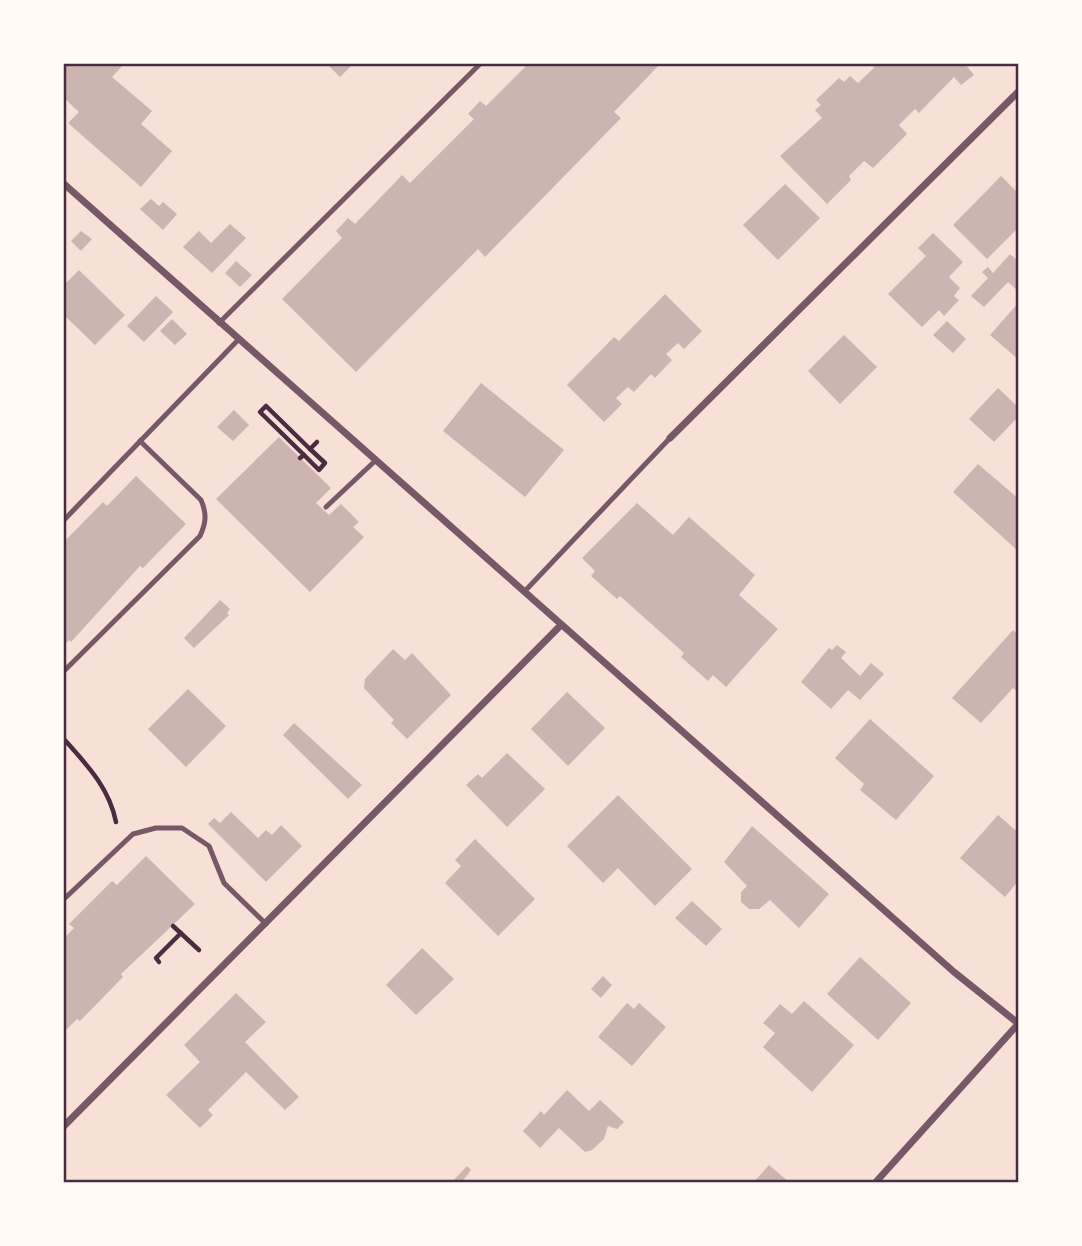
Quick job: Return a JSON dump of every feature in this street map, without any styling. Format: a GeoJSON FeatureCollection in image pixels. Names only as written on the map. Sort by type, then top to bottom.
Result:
{"type":"FeatureCollection","features":[{"type":"Feature","properties":{"kind":"street"},"geometry":{"type":"LineString","coordinates":[[670,438],[1019,91]]}},
{"type":"Feature","properties":{"kind":"street"},"geometry":{"type":"LineString","coordinates":[[63,183],[954,972],[1019,1024],[875,1183]]}},
{"type":"Feature","properties":{"kind":"street"},"geometry":{"type":"LineString","coordinates":[[63,1126],[561,625]]}},
{"type":"Feature","properties":{"kind":"lane"},"geometry":{"type":"LineString","coordinates":[[219,323],[481,63]]}},
{"type":"Feature","properties":{"kind":"lane"},"geometry":{"type":"LineString","coordinates":[[63,520],[239,339]]}},
{"type":"Feature","properties":{"kind":"lane"},"geometry":{"type":"LineString","coordinates":[[524,592],[670,438]]}},
{"type":"Feature","properties":{"kind":"lane"},"geometry":{"type":"LineString","coordinates":[[63,672],[200,536],[204,527],[205,509],[201,500],[140,441]]}},
{"type":"Feature","properties":{"kind":"lane"},"geometry":{"type":"LineString","coordinates":[[326,507],[375,461]]}},
{"type":"Feature","properties":{"kind":"lane"},"geometry":{"type":"LineString","coordinates":[[63,900],[133,834],[156,828],[182,828],[209,846],[224,883],[266,924]]}},
{"type":"Feature","properties":{"kind":"path"},"geometry":{"type":"LineString","coordinates":[[266,406],[310,449],[325,463],[319,470],[260,412],[266,406]]}},
{"type":"Feature","properties":{"kind":"path"},"geometry":{"type":"LineString","coordinates":[[310,449],[317,442]]}},
{"type":"Feature","properties":{"kind":"path"},"geometry":{"type":"LineString","coordinates":[[63,738],[99,779],[112,803],[123,842]]}},
{"type":"Feature","properties":{"kind":"path"},"geometry":{"type":"LineString","coordinates":[[173,926],[199,950]]}},
{"type":"Feature","properties":{"kind":"path"},"geometry":{"type":"LineString","coordinates":[[159,962],[156,958],[181,933]]}},
{"type":"Feature","properties":{"kind":"building"},"geometry":{"type":"Polygon","coordinates":[[[63,63],[125,63],[112,77],[152,111],[141,124],[172,151],[141,187],[68,123],[79,112],[63,97],[63,63]]]}},
{"type":"Feature","properties":{"kind":"building"},"geometry":{"type":"Polygon","coordinates":[[[326,63],[354,63],[340,77],[326,63]]]}},
{"type":"Feature","properties":{"kind":"building"},"geometry":{"type":"Polygon","coordinates":[[[529,63],[661,63],[614,112],[621,118],[485,257],[478,249],[356,372],[282,299],[342,238],[336,231],[348,218],[355,224],[402,175],[410,183],[474,119],[468,114],[480,101],[486,106],[529,63]]]}},
{"type":"Feature","properties":{"kind":"building"},"geometry":{"type":"Polygon","coordinates":[[[873,63],[964,63],[974,75],[961,85],[954,77],[919,113],[915,109],[899,125],[907,134],[873,168],[864,161],[849,176],[851,180],[827,204],[780,156],[822,118],[815,110],[821,105],[816,100],[839,78],[844,82],[850,76],[858,83],[874,68],[873,63]]]}},
{"type":"Feature","properties":{"kind":"building"},"geometry":{"type":"Polygon","coordinates":[[[1001,176],[1019,194],[1019,227],[987,259],[953,225],[1001,176]]]}},
{"type":"Feature","properties":{"kind":"building"},"geometry":{"type":"Polygon","coordinates":[[[785,184],[820,218],[778,260],[743,225],[785,184]]]}},
{"type":"Feature","properties":{"kind":"building"},"geometry":{"type":"Polygon","coordinates":[[[151,199],[159,206],[163,202],[177,214],[163,230],[140,209],[151,199]]]}},
{"type":"Feature","properties":{"kind":"building"},"geometry":{"type":"Polygon","coordinates":[[[230,224],[246,238],[212,273],[183,247],[199,231],[211,243],[230,224]]]}},
{"type":"Feature","properties":{"kind":"building"},"geometry":{"type":"Polygon","coordinates":[[[81,231],[92,239],[81,251],[71,241],[81,231]]]}},
{"type":"Feature","properties":{"kind":"building"},"geometry":{"type":"Polygon","coordinates":[[[933,233],[963,262],[949,277],[960,288],[954,296],[959,300],[944,316],[939,310],[922,327],[888,294],[926,256],[918,248],[933,233]]]}},
{"type":"Feature","properties":{"kind":"building"},"geometry":{"type":"Polygon","coordinates":[[[1010,254],[1019,262],[1019,292],[1008,282],[984,307],[971,296],[988,278],[982,272],[988,267],[993,273],[1010,254]]]}},
{"type":"Feature","properties":{"kind":"building"},"geometry":{"type":"Polygon","coordinates":[[[236,261],[252,275],[240,287],[225,273],[236,261]]]}},
{"type":"Feature","properties":{"kind":"building"},"geometry":{"type":"Polygon","coordinates":[[[79,270],[125,315],[95,345],[63,314],[63,286],[79,270]]]}},
{"type":"Feature","properties":{"kind":"building"},"geometry":{"type":"Polygon","coordinates":[[[665,294],[702,331],[684,349],[678,343],[666,354],[672,360],[655,378],[651,374],[634,392],[628,387],[616,398],[622,404],[604,422],[567,385],[614,337],[619,341],[665,294]]]}},
{"type":"Feature","properties":{"kind":"building"},"geometry":{"type":"Polygon","coordinates":[[[156,296],[173,312],[144,342],[127,326],[156,296]]]}},
{"type":"Feature","properties":{"kind":"building"},"geometry":{"type":"Polygon","coordinates":[[[1019,302],[1019,360],[990,335],[1019,302]]]}},
{"type":"Feature","properties":{"kind":"building"},"geometry":{"type":"Polygon","coordinates":[[[172,319],[187,334],[175,345],[160,331],[172,319]]]}},
{"type":"Feature","properties":{"kind":"building"},"geometry":{"type":"Polygon","coordinates":[[[947,321],[966,339],[953,353],[933,335],[947,321]]]}},
{"type":"Feature","properties":{"kind":"building"},"geometry":{"type":"Polygon","coordinates":[[[844,335],[877,367],[840,404],[808,371],[844,335]]]}},
{"type":"Feature","properties":{"kind":"building"},"geometry":{"type":"Polygon","coordinates":[[[481,383],[564,450],[525,497],[443,431],[481,383]]]}},
{"type":"Feature","properties":{"kind":"building"},"geometry":{"type":"Polygon","coordinates":[[[998,388],[1019,408],[1019,416],[994,442],[969,419],[998,388]]]}},
{"type":"Feature","properties":{"kind":"building"},"geometry":{"type":"Polygon","coordinates":[[[234,410],[249,425],[233,441],[217,427],[234,410]]]}},
{"type":"Feature","properties":{"kind":"building"},"geometry":{"type":"Polygon","coordinates":[[[279,437],[331,488],[316,503],[329,515],[341,504],[359,522],[353,527],[364,537],[310,592],[216,499],[279,437]]]}},
{"type":"Feature","properties":{"kind":"building"},"geometry":{"type":"Polygon","coordinates":[[[978,464],[1019,499],[1018,551],[953,492],[978,464]]]}},
{"type":"Feature","properties":{"kind":"building"},"geometry":{"type":"Polygon","coordinates":[[[136,476],[186,524],[143,568],[140,566],[71,642],[69,640],[63,647],[63,543],[103,502],[107,506],[136,476]]]}},
{"type":"Feature","properties":{"kind":"building"},"geometry":{"type":"Polygon","coordinates":[[[637,503],[673,535],[689,517],[755,575],[739,595],[778,629],[726,687],[713,675],[708,681],[681,657],[684,653],[620,596],[617,599],[591,576],[595,571],[582,558],[637,503]]]}},
{"type":"Feature","properties":{"kind":"building"},"geometry":{"type":"Polygon","coordinates":[[[220,600],[230,609],[227,613],[229,615],[194,648],[184,638],[220,600]]]}},
{"type":"Feature","properties":{"kind":"building"},"geometry":{"type":"Polygon","coordinates":[[[1013,630],[1019,635],[1019,693],[1013,688],[981,723],[952,698],[1013,630]]]}},
{"type":"Feature","properties":{"kind":"building"},"geometry":{"type":"Polygon","coordinates":[[[837,645],[846,652],[841,658],[860,676],[871,663],[884,674],[860,700],[848,690],[831,709],[801,682],[829,648],[832,650],[837,645]]]}},
{"type":"Feature","properties":{"kind":"building"},"geometry":{"type":"Polygon","coordinates":[[[393,649],[405,660],[412,653],[451,695],[407,739],[391,723],[394,720],[364,688],[365,679],[393,649]]]}},
{"type":"Feature","properties":{"kind":"building"},"geometry":{"type":"Polygon","coordinates":[[[188,689],[226,726],[186,767],[148,729],[188,689]]]}},
{"type":"Feature","properties":{"kind":"building"},"geometry":{"type":"Polygon","coordinates":[[[567,692],[605,728],[568,766],[531,729],[567,692]]]}},
{"type":"Feature","properties":{"kind":"building"},"geometry":{"type":"Polygon","coordinates":[[[870,719],[934,776],[896,820],[860,790],[864,784],[835,758],[870,719]]]}},
{"type":"Feature","properties":{"kind":"building"},"geometry":{"type":"Polygon","coordinates":[[[294,723],[362,785],[348,799],[283,735],[294,723]]]}},
{"type":"Feature","properties":{"kind":"building"},"geometry":{"type":"Polygon","coordinates":[[[507,753],[545,789],[507,827],[466,785],[478,774],[482,778],[507,753]]]}},
{"type":"Feature","properties":{"kind":"building"},"geometry":{"type":"Polygon","coordinates":[[[618,795],[692,869],[655,906],[618,868],[603,883],[567,846],[618,795]]]}},
{"type":"Feature","properties":{"kind":"building"},"geometry":{"type":"Polygon","coordinates":[[[231,812],[258,838],[266,830],[272,835],[281,825],[302,846],[266,882],[208,824],[214,818],[220,823],[231,812]]]}},
{"type":"Feature","properties":{"kind":"building"},"geometry":{"type":"Polygon","coordinates":[[[998,815],[1019,833],[1019,880],[1005,897],[960,858],[998,815]]]}},
{"type":"Feature","properties":{"kind":"building"},"geometry":{"type":"Polygon","coordinates":[[[752,826],[829,894],[799,928],[770,900],[759,909],[749,909],[741,902],[741,892],[747,886],[724,862],[752,826]]]}},
{"type":"Feature","properties":{"kind":"building"},"geometry":{"type":"Polygon","coordinates":[[[475,839],[535,899],[498,936],[445,883],[461,866],[455,860],[475,839]]]}},
{"type":"Feature","properties":{"kind":"building"},"geometry":{"type":"Polygon","coordinates":[[[146,856],[195,904],[121,974],[123,977],[80,1021],[77,1019],[63,1033],[63,939],[74,928],[69,924],[112,881],[117,885],[146,856]]]}},
{"type":"Feature","properties":{"kind":"building"},"geometry":{"type":"Polygon","coordinates":[[[692,901],[722,929],[706,946],[675,918],[692,901]]]}},
{"type":"Feature","properties":{"kind":"building"},"geometry":{"type":"Polygon","coordinates":[[[422,948],[454,979],[416,1015],[386,985],[422,948]]]}},
{"type":"Feature","properties":{"kind":"building"},"geometry":{"type":"Polygon","coordinates":[[[860,957],[911,1003],[878,1040],[827,994],[860,957]]]}},
{"type":"Feature","properties":{"kind":"building"},"geometry":{"type":"Polygon","coordinates":[[[603,976],[612,985],[601,998],[591,989],[603,976]]]}},
{"type":"Feature","properties":{"kind":"building"},"geometry":{"type":"Polygon","coordinates":[[[236,993],[266,1022],[245,1042],[299,1097],[285,1110],[246,1072],[208,1110],[213,1115],[200,1128],[166,1095],[200,1062],[184,1045],[236,993]]]}},
{"type":"Feature","properties":{"kind":"building"},"geometry":{"type":"Polygon","coordinates":[[[804,1001],[854,1045],[812,1092],[763,1047],[775,1033],[763,1023],[780,1004],[792,1014],[804,1001]]]}},
{"type":"Feature","properties":{"kind":"building"},"geometry":{"type":"Polygon","coordinates":[[[627,1003],[634,1009],[639,1003],[666,1027],[632,1066],[598,1037],[627,1003]]]}},
{"type":"Feature","properties":{"kind":"building"},"geometry":{"type":"Polygon","coordinates":[[[567,1090],[589,1111],[600,1100],[624,1122],[617,1129],[608,1126],[604,1139],[592,1150],[585,1152],[559,1128],[540,1148],[523,1131],[541,1111],[544,1115],[567,1090]]]}},
{"type":"Feature","properties":{"kind":"building"},"geometry":{"type":"Polygon","coordinates":[[[769,1165],[790,1183],[753,1183],[769,1165]]]}},
{"type":"Feature","properties":{"kind":"building"},"geometry":{"type":"Polygon","coordinates":[[[467,1166],[471,1170],[461,1183],[451,1183],[467,1166]]]}}]}
